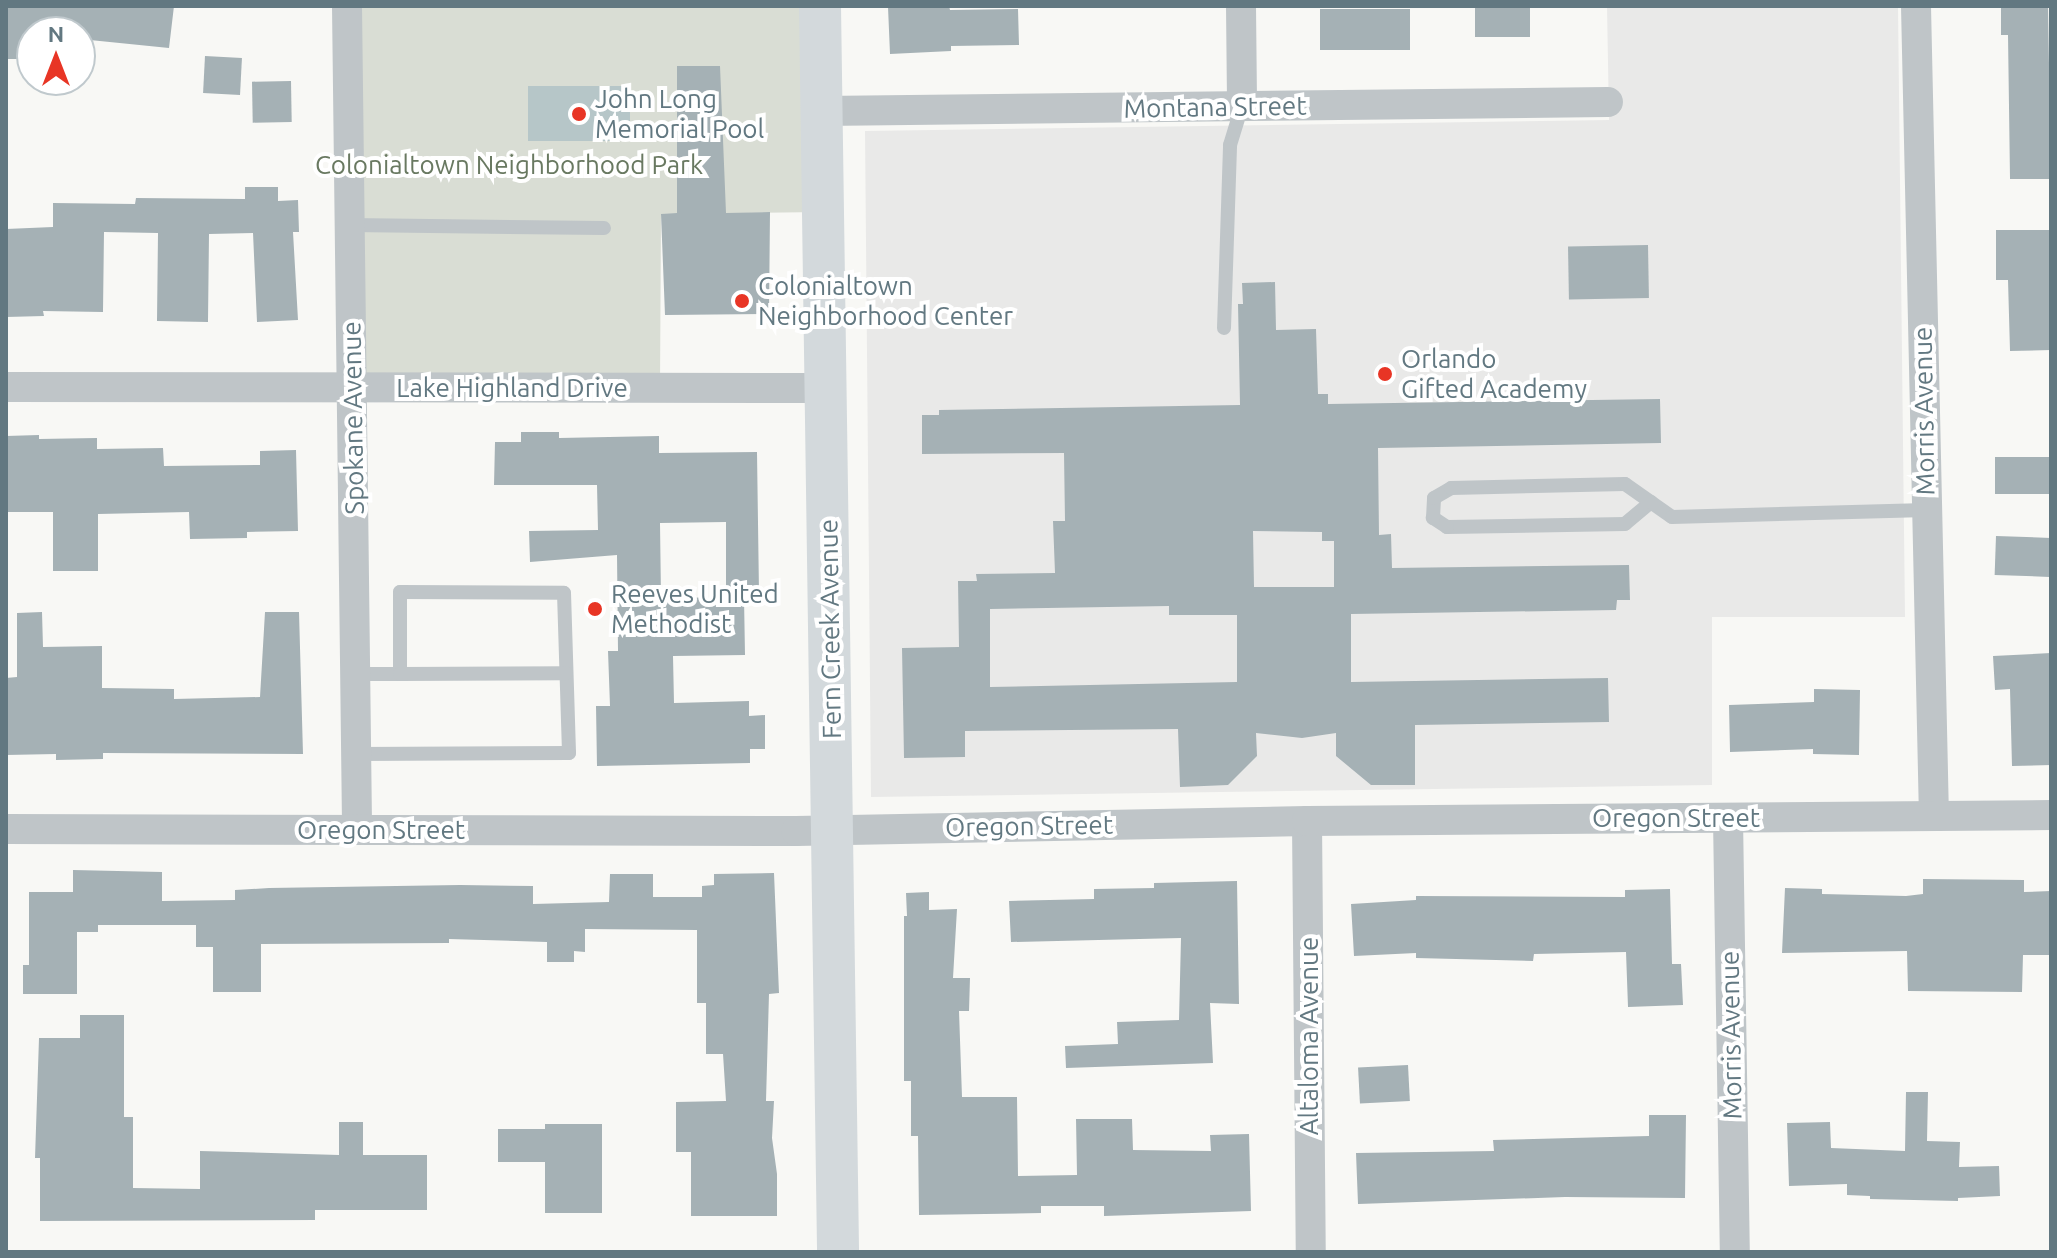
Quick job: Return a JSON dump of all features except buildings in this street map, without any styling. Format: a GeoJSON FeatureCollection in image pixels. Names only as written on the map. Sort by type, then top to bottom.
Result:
{"type":"FeatureCollection","features":[{"type":"Feature","properties":{"kind":"street","name":"Spokane Avenue"},"geometry":{"type":"LineString","coordinates":[[347,6],[357,830]]}},
{"type":"Feature","properties":{"kind":"street","name":"Fern Creek Avenue"},"geometry":{"type":"LineString","coordinates":[[820,6],[838,1252]]}},
{"type":"Feature","properties":{"kind":"street"},"geometry":{"type":"LineString","coordinates":[[1241,6],[1242,106]]}},
{"type":"Feature","properties":{"kind":"street","name":"Morris Avenue"},"geometry":{"type":"LineString","coordinates":[[1916,6],[1934,816]]}},
{"type":"Feature","properties":{"kind":"street","name":"Montana Street"},"geometry":{"type":"LineString","coordinates":[[822,111],[1608,102]]}},
{"type":"Feature","properties":{"kind":"street","name":"Lake Highland Drive"},"geometry":{"type":"LineString","coordinates":[[6,387],[825,388]]}},
{"type":"Feature","properties":{"kind":"street","name":"Oregon Street"},"geometry":{"type":"LineString","coordinates":[[6,829],[834,830],[1307,821],[2051,815]]}},
{"type":"Feature","properties":{"kind":"street","name":"Morris Avenue"},"geometry":{"type":"LineString","coordinates":[[1728,818],[1735,1252]]}},
{"type":"Feature","properties":{"kind":"street","name":"Altaloma Avenue"},"geometry":{"type":"LineString","coordinates":[[1307,821],[1311,1252]]}},
{"type":"Feature","properties":{"kind":"lane"},"geometry":{"type":"LineString","coordinates":[[1224,328],[1230,145],[1242,106]]}},
{"type":"Feature","properties":{"kind":"lane"},"geometry":{"type":"LineString","coordinates":[[350,225],[604,228]]}},
{"type":"Feature","properties":{"kind":"lane"},"geometry":{"type":"LineString","coordinates":[[1651,502],[1625,524],[1447,527],[1433,518],[1434,498],[1451,488],[1625,484],[1651,502],[1672,517],[1926,510]]}},
{"type":"Feature","properties":{"kind":"lane"},"geometry":{"type":"LineString","coordinates":[[356,754],[569,753],[564,593],[400,592],[400,674]]}},
{"type":"Feature","properties":{"kind":"lane"},"geometry":{"type":"LineString","coordinates":[[355,674],[566,673]]}},
{"type":"Feature","properties":{"kind":"shaded area","name":"Orlando Gifted Academy"},"geometry":{"type":"Polygon","coordinates":[[[1607,6],[1898,6],[1905,617],[1712,617],[1712,785],[871,797],[865,131],[1609,120],[1607,6]]]}},
{"type":"Feature","properties":{"kind":"shaded area","name":"John Long Memorial Pool"},"geometry":{"type":"Polygon","coordinates":[[[528,86],[630,86],[630,141],[528,141],[528,86]]]}},
{"type":"Feature","properties":{"kind":"green space","name":"Colonialtown Neighborhood Park"},"geometry":{"type":"Polygon","coordinates":[[[347,6],[820,6],[823,212],[661,214],[660,388],[352,388],[347,6]]]}},
{"type":"Feature","properties":{"kind":"place","name":"John Long Memorial Pool"},"geometry":{"type":"Point","coordinates":[579,114]}},
{"type":"Feature","properties":{"kind":"place","name":"Colonialtown Neighborhood Center"},"geometry":{"type":"Point","coordinates":[742,301]}},
{"type":"Feature","properties":{"kind":"place","name":"Orlando Gifted Academy"},"geometry":{"type":"Point","coordinates":[1385,374]}},
{"type":"Feature","properties":{"kind":"place","name":"Reeves United Methodist"},"geometry":{"type":"Point","coordinates":[595,609]}}]}
